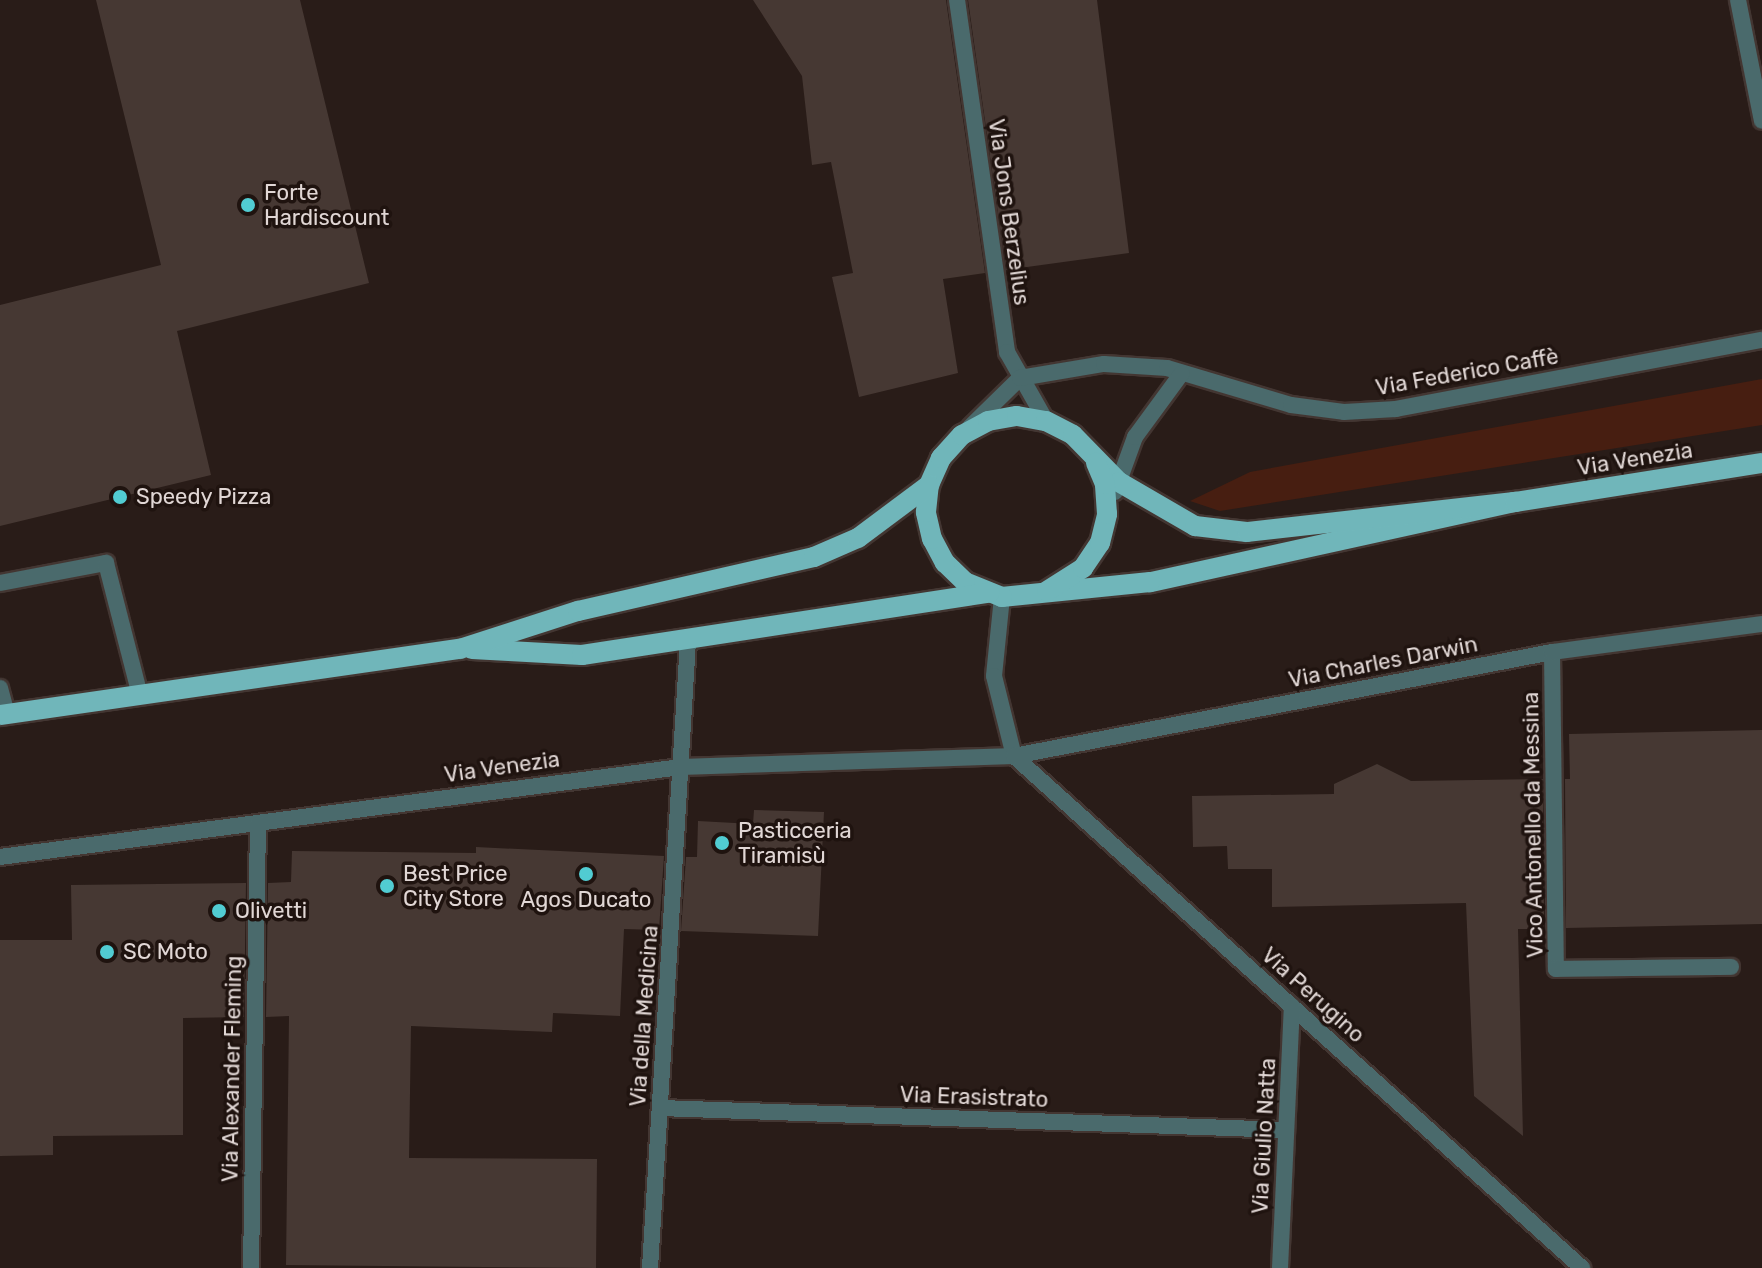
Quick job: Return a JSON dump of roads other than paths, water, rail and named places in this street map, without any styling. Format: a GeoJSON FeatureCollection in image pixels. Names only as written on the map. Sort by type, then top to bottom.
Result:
{"type":"FeatureCollection","features":[{"type":"Feature","properties":{"kind":"main road"},"geometry":{"type":"LineString","coordinates":[[996,595],[965,582],[938,551],[926,512],[929,485],[941,458],[962,435],[988,421],[1017,416],[1046,421],[1073,435],[1119,482],[1195,526],[1247,532],[1515,502]]}},
{"type":"Feature","properties":{"kind":"main road"},"geometry":{"type":"LineString","coordinates":[[1032,596],[1060,586],[1083,568],[1100,543],[1107,514],[1105,484],[1093,457]]}},
{"type":"Feature","properties":{"kind":"main road","name":"Via Venezia"},"geometry":{"type":"LineString","coordinates":[[1515,502],[1762,463]]}},
{"type":"Feature","properties":{"kind":"main road"},"geometry":{"type":"LineString","coordinates":[[3,715],[460,649],[578,611],[814,557],[858,538],[929,485]]}},
{"type":"Feature","properties":{"kind":"main road"},"geometry":{"type":"LineString","coordinates":[[460,649],[582,655],[996,595],[1032,596],[1150,582],[1515,502]]}},
{"type":"Feature","properties":{"kind":"street","name":"Via Jons Berzelius"},"geometry":{"type":"LineString","coordinates":[[957,0],[1007,352],[1046,421]]}},
{"type":"Feature","properties":{"kind":"street"},"geometry":{"type":"LineString","coordinates":[[1738,0],[1762,121]]}},
{"type":"Feature","properties":{"kind":"street"},"geometry":{"type":"LineString","coordinates":[[1744,30],[1762,25]]}},
{"type":"Feature","properties":{"kind":"street","name":"Via Federico Caffè"},"geometry":{"type":"LineString","coordinates":[[1020,378],[1104,364],[1182,373],[1291,405],[1344,412],[1396,409],[1762,340]]}},
{"type":"Feature","properties":{"kind":"street"},"geometry":{"type":"LineString","coordinates":[[1107,514],[1135,437],[1182,373]]}},
{"type":"Feature","properties":{"kind":"street"},"geometry":{"type":"LineString","coordinates":[[962,435],[1020,378]]}},
{"type":"Feature","properties":{"kind":"street"},"geometry":{"type":"LineString","coordinates":[[0,583],[106,563],[140,695]]}},
{"type":"Feature","properties":{"kind":"street"},"geometry":{"type":"LineString","coordinates":[[996,595],[994,676],[1014,756]]}},
{"type":"Feature","properties":{"kind":"street","name":"Via Charles Darwin"},"geometry":{"type":"LineString","coordinates":[[1014,756],[1552,652],[1762,624]]}},
{"type":"Feature","properties":{"kind":"street","name":"Via della Medicina"},"geometry":{"type":"LineString","coordinates":[[650,1268],[688,641]]}},
{"type":"Feature","properties":{"kind":"street","name":"Vico Antonello da Messina"},"geometry":{"type":"LineString","coordinates":[[1552,652],[1556,969],[1731,967]]}},
{"type":"Feature","properties":{"kind":"street"},"geometry":{"type":"LineString","coordinates":[[0,688],[3,715]]}},
{"type":"Feature","properties":{"kind":"street","name":"Via Venezia"},"geometry":{"type":"LineString","coordinates":[[0,857],[681,767],[1014,756]]}},
{"type":"Feature","properties":{"kind":"street","name":"Via Perugino"},"geometry":{"type":"LineString","coordinates":[[1014,756],[1582,1268]]}},
{"type":"Feature","properties":{"kind":"street","name":"Via Alexander Fleming"},"geometry":{"type":"LineString","coordinates":[[251,1268],[258,823]]}},
{"type":"Feature","properties":{"kind":"street","name":"Via Giulio Natta"},"geometry":{"type":"LineString","coordinates":[[1280,1268],[1292,1006]]}},
{"type":"Feature","properties":{"kind":"street","name":"Via Erasistrato"},"geometry":{"type":"LineString","coordinates":[[660,1108],[1286,1130]]}},
{"type":"Feature","properties":{"kind":"place","name":"Forte Hardiscount"},"geometry":{"type":"Point","coordinates":[248,205]}},
{"type":"Feature","properties":{"kind":"place","name":"Speedy Pizza"},"geometry":{"type":"Point","coordinates":[120,497]}},
{"type":"Feature","properties":{"kind":"place","name":"Pasticceria Tiramisù"},"geometry":{"type":"Point","coordinates":[722,843]}},
{"type":"Feature","properties":{"kind":"place","name":"Agos Ducato"},"geometry":{"type":"Point","coordinates":[586,874]}},
{"type":"Feature","properties":{"kind":"place","name":"Best Price City Store"},"geometry":{"type":"Point","coordinates":[387,886]}},
{"type":"Feature","properties":{"kind":"place","name":"Olivetti"},"geometry":{"type":"Point","coordinates":[219,911]}},
{"type":"Feature","properties":{"kind":"place","name":"SC Moto"},"geometry":{"type":"Point","coordinates":[107,952]}}]}
